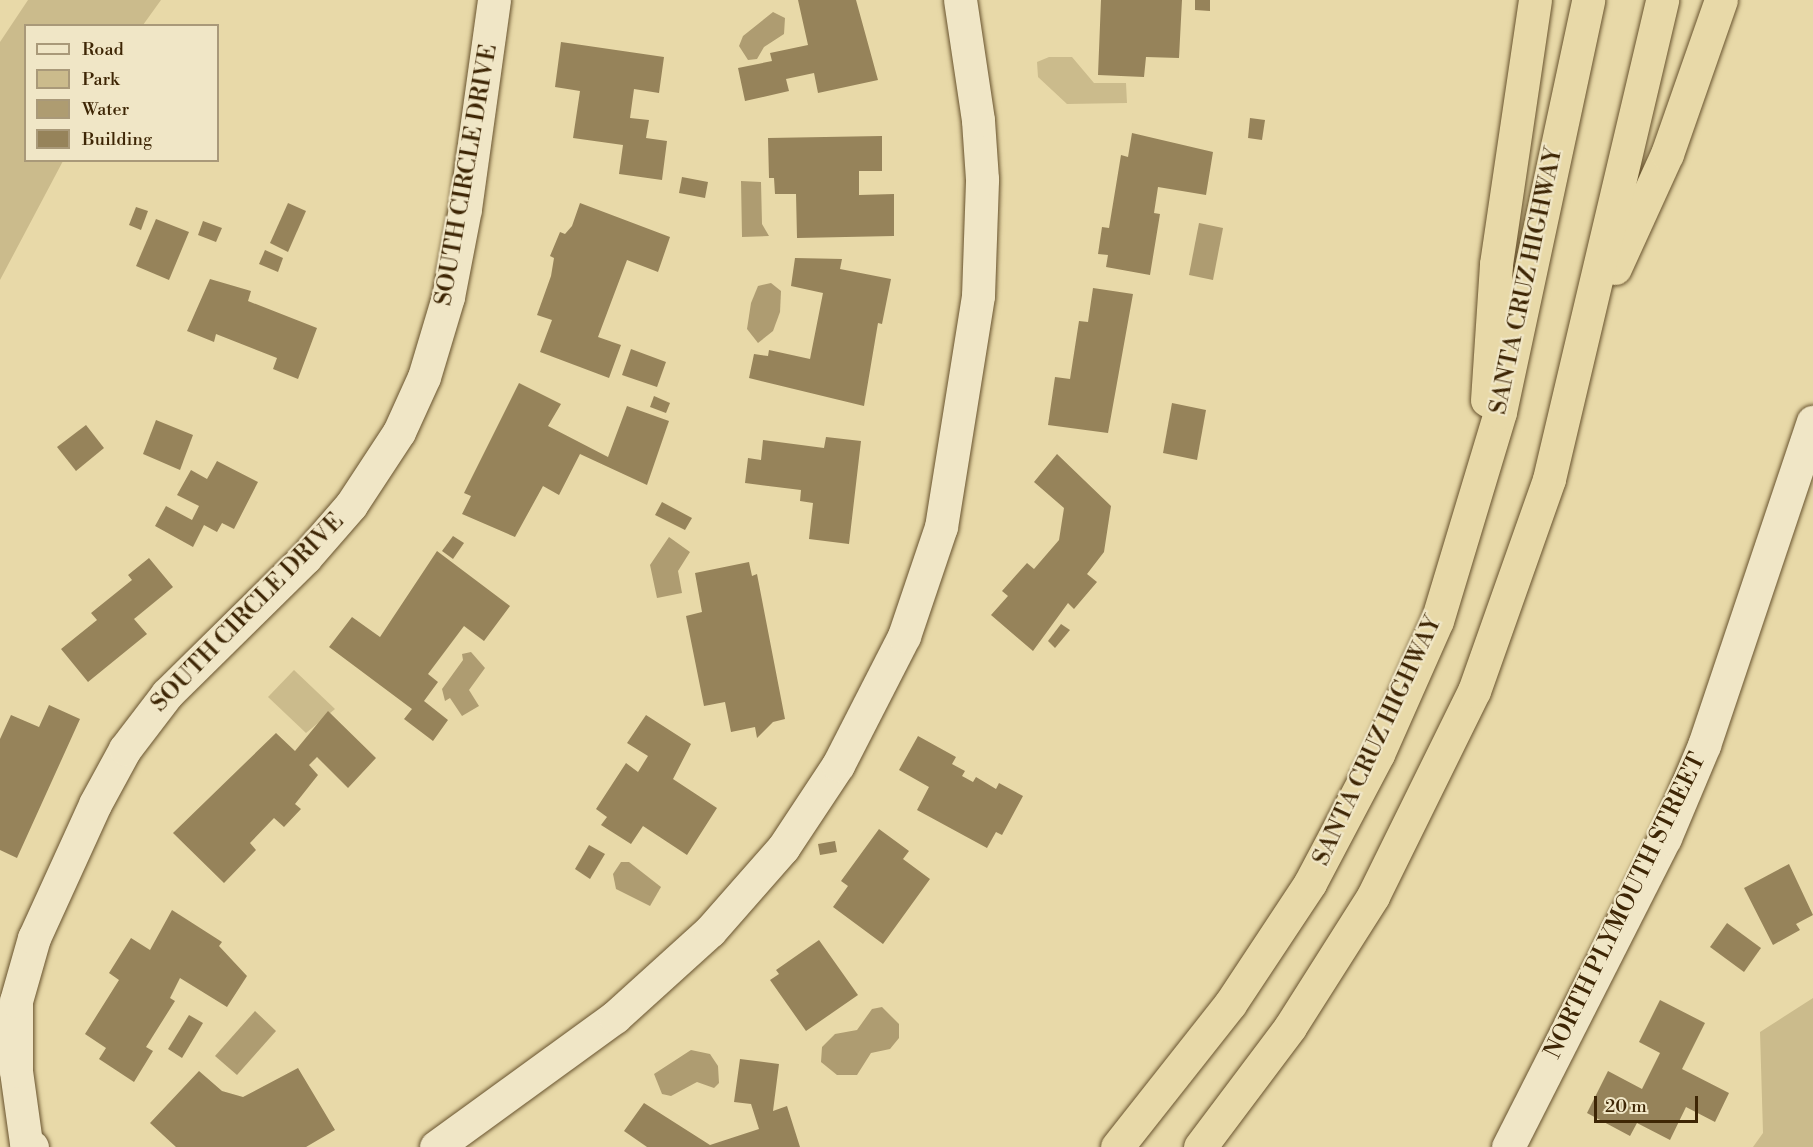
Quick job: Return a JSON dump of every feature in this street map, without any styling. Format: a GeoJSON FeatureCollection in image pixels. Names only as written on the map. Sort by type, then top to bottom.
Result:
{"type":"FeatureCollection","features":[{"type":"Feature","properties":{"kind":"highway"},"geometry":{"type":"LineString","coordinates":[[1482,482],[1496,264],[1535,0]]}},
{"type":"Feature","properties":{"kind":"highway","name":"SANTA CRUZ HIGHWAY"},"geometry":{"type":"LineString","coordinates":[[1117,1147],[1230,1004],[1310,883],[1346,819],[1437,621],[1482,482],[1588,0]]}},
{"type":"Feature","properties":{"kind":"highway"},"geometry":{"type":"LineString","coordinates":[[1200,1147],[1332,964],[1442,763],[1526,551],[1586,329],[1662,0]]}},
{"type":"Feature","properties":{"kind":"highway"},"geometry":{"type":"LineString","coordinates":[[1586,329],[1667,154],[1721,0]]}},
{"type":"Feature","properties":{"kind":"street","name":"SOUTH CIRCLE DRIVE"},"geometry":{"type":"LineString","coordinates":[[26,1146],[16,1071],[16,1001],[34,939],[95,804],[125,749],[167,694],[305,558],[351,505],[399,432],[424,377],[448,297],[465,209],[494,0]]}},
{"type":"Feature","properties":{"kind":"street"},"geometry":{"type":"LineString","coordinates":[[436,1147],[615,1017],[710,931],[783,848],[850,745],[890,666],[941,526],[973,349],[982,179],[960,0]]}},
{"type":"Feature","properties":{"kind":"street","name":"NORTH PLYMOUTH STREET"},"geometry":{"type":"LineString","coordinates":[[1508,1147],[1665,838],[1704,745],[1813,422]]}},
{"type":"Feature","properties":{"kind":"green space"},"geometry":{"type":"Polygon","coordinates":[[[28,0],[161,0],[144,24],[24,24],[24,162],[62,162],[0,280],[0,42],[28,0]]]}},
{"type":"Feature","properties":{"kind":"green space"},"geometry":{"type":"Polygon","coordinates":[[[1049,57],[1072,57],[1094,83],[1126,83],[1127,103],[1067,104],[1038,77],[1037,62],[1049,57]]]}},
{"type":"Feature","properties":{"kind":"green space"},"geometry":{"type":"Polygon","coordinates":[[[294,670],[335,709],[306,733],[268,697],[294,670]]]}},
{"type":"Feature","properties":{"kind":"green space"},"geometry":{"type":"Polygon","coordinates":[[[1813,998],[1813,1147],[1753,1147],[1763,1133],[1760,1032],[1813,998]]]}},
{"type":"Feature","properties":{"kind":"water"},"geometry":{"type":"Polygon","coordinates":[[[773,12],[785,18],[784,34],[764,47],[757,59],[748,60],[739,46],[743,36],[773,12]]]}},
{"type":"Feature","properties":{"kind":"water"},"geometry":{"type":"Polygon","coordinates":[[[741,181],[761,182],[762,224],[769,236],[742,237],[741,181]]]}},
{"type":"Feature","properties":{"kind":"water"},"geometry":{"type":"Polygon","coordinates":[[[1199,223],[1223,228],[1213,280],[1189,275],[1199,223]]]}},
{"type":"Feature","properties":{"kind":"water"},"geometry":{"type":"Polygon","coordinates":[[[771,283],[781,291],[780,312],[773,331],[758,343],[747,329],[751,303],[758,286],[771,283]]]}},
{"type":"Feature","properties":{"kind":"water"},"geometry":{"type":"Polygon","coordinates":[[[669,537],[690,552],[678,571],[682,593],[657,598],[650,565],[669,537]]]}},
{"type":"Feature","properties":{"kind":"water"},"geometry":{"type":"Polygon","coordinates":[[[471,652],[485,668],[469,690],[479,706],[462,716],[450,698],[445,701],[442,689],[463,660],[462,654],[471,652]]]}},
{"type":"Feature","properties":{"kind":"water"},"geometry":{"type":"Polygon","coordinates":[[[621,862],[629,862],[661,887],[650,906],[616,889],[613,874],[621,862]]]}},
{"type":"Feature","properties":{"kind":"water"},"geometry":{"type":"Polygon","coordinates":[[[882,1007],[899,1024],[899,1038],[890,1049],[871,1053],[857,1075],[837,1075],[821,1062],[822,1047],[835,1034],[857,1030],[872,1009],[882,1007]]]}},
{"type":"Feature","properties":{"kind":"water"},"geometry":{"type":"Polygon","coordinates":[[[255,1011],[276,1031],[237,1075],[215,1056],[255,1011]]]}},
{"type":"Feature","properties":{"kind":"water"},"geometry":{"type":"Polygon","coordinates":[[[691,1050],[710,1054],[718,1066],[719,1083],[714,1088],[697,1082],[671,1096],[662,1094],[654,1074],[691,1050]]]}},
{"type":"Feature","properties":{"kind":"building"},"geometry":{"type":"Polygon","coordinates":[[[798,0],[856,0],[878,80],[818,93],[814,73],[786,79],[789,91],[745,101],[738,68],[772,61],[770,53],[808,45],[798,0]]]}},
{"type":"Feature","properties":{"kind":"building"},"geometry":{"type":"Polygon","coordinates":[[[1101,0],[1182,0],[1179,58],[1146,57],[1144,77],[1098,75],[1101,0]]]}},
{"type":"Feature","properties":{"kind":"building"},"geometry":{"type":"Polygon","coordinates":[[[1195,0],[1210,0],[1210,11],[1195,10],[1195,0]]]}},
{"type":"Feature","properties":{"kind":"building"},"geometry":{"type":"Polygon","coordinates":[[[561,42],[664,57],[659,93],[634,89],[630,118],[649,120],[646,138],[667,141],[662,180],[619,174],[623,145],[573,138],[580,91],[555,87],[561,42]]]}},
{"type":"Feature","properties":{"kind":"building"},"geometry":{"type":"Polygon","coordinates":[[[1250,118],[1265,120],[1262,140],[1248,138],[1250,118]]]}},
{"type":"Feature","properties":{"kind":"building"},"geometry":{"type":"Polygon","coordinates":[[[1132,133],[1213,152],[1206,195],[1158,187],[1154,213],[1160,214],[1150,275],[1106,267],[1108,255],[1098,254],[1102,227],[1109,228],[1121,155],[1128,157],[1132,133]]]}},
{"type":"Feature","properties":{"kind":"building"},"geometry":{"type":"Polygon","coordinates":[[[882,136],[882,171],[859,171],[859,195],[894,194],[894,236],[797,238],[796,194],[775,194],[774,178],[769,178],[768,138],[882,136]]]}},
{"type":"Feature","properties":{"kind":"building"},"geometry":{"type":"Polygon","coordinates":[[[682,177],[708,182],[705,198],[679,193],[682,177]]]}},
{"type":"Feature","properties":{"kind":"building"},"geometry":{"type":"Polygon","coordinates":[[[288,203],[306,211],[288,252],[270,243],[288,203]]]}},
{"type":"Feature","properties":{"kind":"building"},"geometry":{"type":"Polygon","coordinates":[[[580,203],[670,237],[658,272],[627,260],[598,337],[621,345],[609,378],[540,352],[552,320],[537,315],[551,276],[554,258],[550,256],[560,232],[565,234],[572,226],[580,203]]]}},
{"type":"Feature","properties":{"kind":"building"},"geometry":{"type":"Polygon","coordinates":[[[136,207],[148,211],[141,230],[129,225],[136,207]]]}},
{"type":"Feature","properties":{"kind":"building"},"geometry":{"type":"Polygon","coordinates":[[[156,219],[189,232],[169,280],[136,266],[156,219]]]}},
{"type":"Feature","properties":{"kind":"building"},"geometry":{"type":"Polygon","coordinates":[[[203,221],[222,228],[216,242],[198,235],[203,221]]]}},
{"type":"Feature","properties":{"kind":"building"},"geometry":{"type":"Polygon","coordinates":[[[265,250],[283,258],[278,272],[259,264],[265,250]]]}},
{"type":"Feature","properties":{"kind":"building"},"geometry":{"type":"Polygon","coordinates":[[[795,258],[842,259],[840,269],[891,279],[882,324],[878,323],[864,406],[749,378],[754,354],[768,356],[769,350],[810,359],[823,293],[791,286],[795,258]]]}},
{"type":"Feature","properties":{"kind":"building"},"geometry":{"type":"Polygon","coordinates":[[[210,279],[251,291],[248,301],[317,328],[298,379],[273,369],[277,358],[216,334],[214,342],[187,331],[210,279]]]}},
{"type":"Feature","properties":{"kind":"building"},"geometry":{"type":"Polygon","coordinates":[[[1093,288],[1133,294],[1108,433],[1048,425],[1055,377],[1070,379],[1079,321],[1088,322],[1093,288]]]}},
{"type":"Feature","properties":{"kind":"building"},"geometry":{"type":"Polygon","coordinates":[[[631,349],[666,362],[657,387],[622,375],[631,349]]]}},
{"type":"Feature","properties":{"kind":"building"},"geometry":{"type":"Polygon","coordinates":[[[519,383],[561,404],[548,426],[608,457],[627,406],[669,421],[647,485],[580,454],[559,495],[543,486],[515,537],[462,514],[471,496],[464,493],[519,383]]]}},
{"type":"Feature","properties":{"kind":"building"},"geometry":{"type":"Polygon","coordinates":[[[654,396],[670,403],[666,413],[650,407],[654,396]]]}},
{"type":"Feature","properties":{"kind":"building"},"geometry":{"type":"Polygon","coordinates":[[[1172,403],[1206,410],[1197,460],[1163,453],[1172,403]]]}},
{"type":"Feature","properties":{"kind":"building"},"geometry":{"type":"Polygon","coordinates":[[[156,420],[193,435],[180,470],[143,454],[156,420]]]}},
{"type":"Feature","properties":{"kind":"building"},"geometry":{"type":"Polygon","coordinates":[[[86,425],[104,448],[76,471],[57,447],[86,425]]]}},
{"type":"Feature","properties":{"kind":"building"},"geometry":{"type":"Polygon","coordinates":[[[826,437],[861,441],[849,544],[809,539],[813,503],[800,501],[801,490],[745,483],[748,458],[761,460],[763,440],[824,448],[826,437]]]}},
{"type":"Feature","properties":{"kind":"building"},"geometry":{"type":"Polygon","coordinates":[[[1057,454],[1111,506],[1104,552],[1087,574],[1097,582],[1074,609],[1068,603],[1033,651],[991,615],[1008,596],[1002,591],[1027,563],[1034,569],[1059,540],[1064,508],[1034,482],[1057,454]]]}},
{"type":"Feature","properties":{"kind":"building"},"geometry":{"type":"Polygon","coordinates":[[[217,461],[258,482],[234,529],[222,523],[217,532],[204,525],[193,547],[155,526],[166,506],[192,520],[199,506],[177,495],[191,470],[207,479],[217,461]]]}},
{"type":"Feature","properties":{"kind":"building"},"geometry":{"type":"Polygon","coordinates":[[[662,502],[692,518],[685,530],[655,515],[662,502]]]}},
{"type":"Feature","properties":{"kind":"building"},"geometry":{"type":"Polygon","coordinates":[[[453,536],[464,543],[453,559],[442,551],[453,536]]]}},
{"type":"Feature","properties":{"kind":"building"},"geometry":{"type":"Polygon","coordinates":[[[437,551],[510,606],[484,641],[464,626],[428,674],[438,682],[424,701],[448,720],[433,741],[404,719],[412,709],[329,647],[352,617],[380,637],[437,551]]]}},
{"type":"Feature","properties":{"kind":"building"},"geometry":{"type":"Polygon","coordinates":[[[149,558],[173,587],[134,619],[147,634],[88,682],[61,649],[97,620],[91,613],[132,580],[128,575],[149,558]]]}},
{"type":"Feature","properties":{"kind":"building"},"geometry":{"type":"Polygon","coordinates":[[[749,562],[752,576],[757,574],[785,719],[773,722],[757,738],[755,727],[731,732],[725,702],[704,706],[686,616],[702,612],[695,573],[749,562]]]}},
{"type":"Feature","properties":{"kind":"building"},"geometry":{"type":"Polygon","coordinates":[[[1061,624],[1070,630],[1055,648],[1048,641],[1061,624]]]}},
{"type":"Feature","properties":{"kind":"building"},"geometry":{"type":"Polygon","coordinates":[[[49,705],[80,719],[17,858],[0,850],[0,739],[11,715],[39,727],[49,705]]]}},
{"type":"Feature","properties":{"kind":"building"},"geometry":{"type":"Polygon","coordinates":[[[328,711],[376,758],[348,788],[317,757],[309,765],[318,775],[295,804],[301,809],[284,827],[274,818],[250,843],[256,850],[224,883],[173,833],[276,733],[295,751],[328,711]]]}},
{"type":"Feature","properties":{"kind":"building"},"geometry":{"type":"Polygon","coordinates":[[[646,715],[691,744],[673,779],[717,808],[687,855],[643,826],[631,844],[601,825],[607,817],[596,809],[626,763],[638,772],[648,756],[627,743],[646,715]]]}},
{"type":"Feature","properties":{"kind":"building"},"geometry":{"type":"Polygon","coordinates":[[[918,736],[956,757],[952,764],[965,771],[962,776],[973,782],[976,777],[996,789],[999,783],[1023,796],[1002,835],[996,832],[987,848],[917,810],[929,787],[899,770],[918,736]]]}},
{"type":"Feature","properties":{"kind":"building"},"geometry":{"type":"Polygon","coordinates":[[[879,829],[909,851],[903,859],[930,879],[883,944],[833,907],[848,886],[841,881],[879,829]]]}},
{"type":"Feature","properties":{"kind":"building"},"geometry":{"type":"Polygon","coordinates":[[[835,841],[837,852],[820,855],[818,844],[835,841]]]}},
{"type":"Feature","properties":{"kind":"building"},"geometry":{"type":"Polygon","coordinates":[[[589,845],[605,854],[590,879],[575,869],[589,845]]]}},
{"type":"Feature","properties":{"kind":"building"},"geometry":{"type":"Polygon","coordinates":[[[1789,864],[1813,915],[1796,924],[1800,930],[1773,945],[1744,888],[1789,864]]]}},
{"type":"Feature","properties":{"kind":"building"},"geometry":{"type":"Polygon","coordinates":[[[172,910],[222,942],[219,946],[247,976],[227,1007],[180,978],[170,998],[175,1001],[146,1047],[153,1051],[134,1082],[99,1059],[106,1048],[85,1034],[119,980],[109,973],[131,938],[150,950],[172,910]]]}},
{"type":"Feature","properties":{"kind":"building"},"geometry":{"type":"Polygon","coordinates":[[[1727,923],[1761,948],[1744,972],[1710,947],[1727,923]]]}},
{"type":"Feature","properties":{"kind":"building"},"geometry":{"type":"Polygon","coordinates":[[[819,940],[858,995],[806,1031],[770,980],[779,974],[776,970],[819,940]]]}},
{"type":"Feature","properties":{"kind":"building"},"geometry":{"type":"Polygon","coordinates":[[[1660,1000],[1705,1023],[1682,1069],[1729,1093],[1715,1122],[1686,1107],[1670,1140],[1637,1123],[1630,1136],[1587,1113],[1608,1071],[1642,1089],[1660,1053],[1639,1042],[1660,1000]]]}},
{"type":"Feature","properties":{"kind":"building"},"geometry":{"type":"Polygon","coordinates":[[[189,1015],[203,1023],[182,1058],[168,1049],[189,1015]]]}},
{"type":"Feature","properties":{"kind":"building"},"geometry":{"type":"Polygon","coordinates":[[[740,1059],[779,1064],[773,1111],[787,1106],[800,1147],[647,1147],[624,1131],[644,1103],[710,1145],[759,1129],[751,1104],[734,1102],[740,1059]]]}},
{"type":"Feature","properties":{"kind":"building"},"geometry":{"type":"Polygon","coordinates":[[[298,1068],[335,1130],[306,1147],[176,1147],[150,1123],[199,1071],[222,1091],[243,1097],[298,1068]]]}}]}
